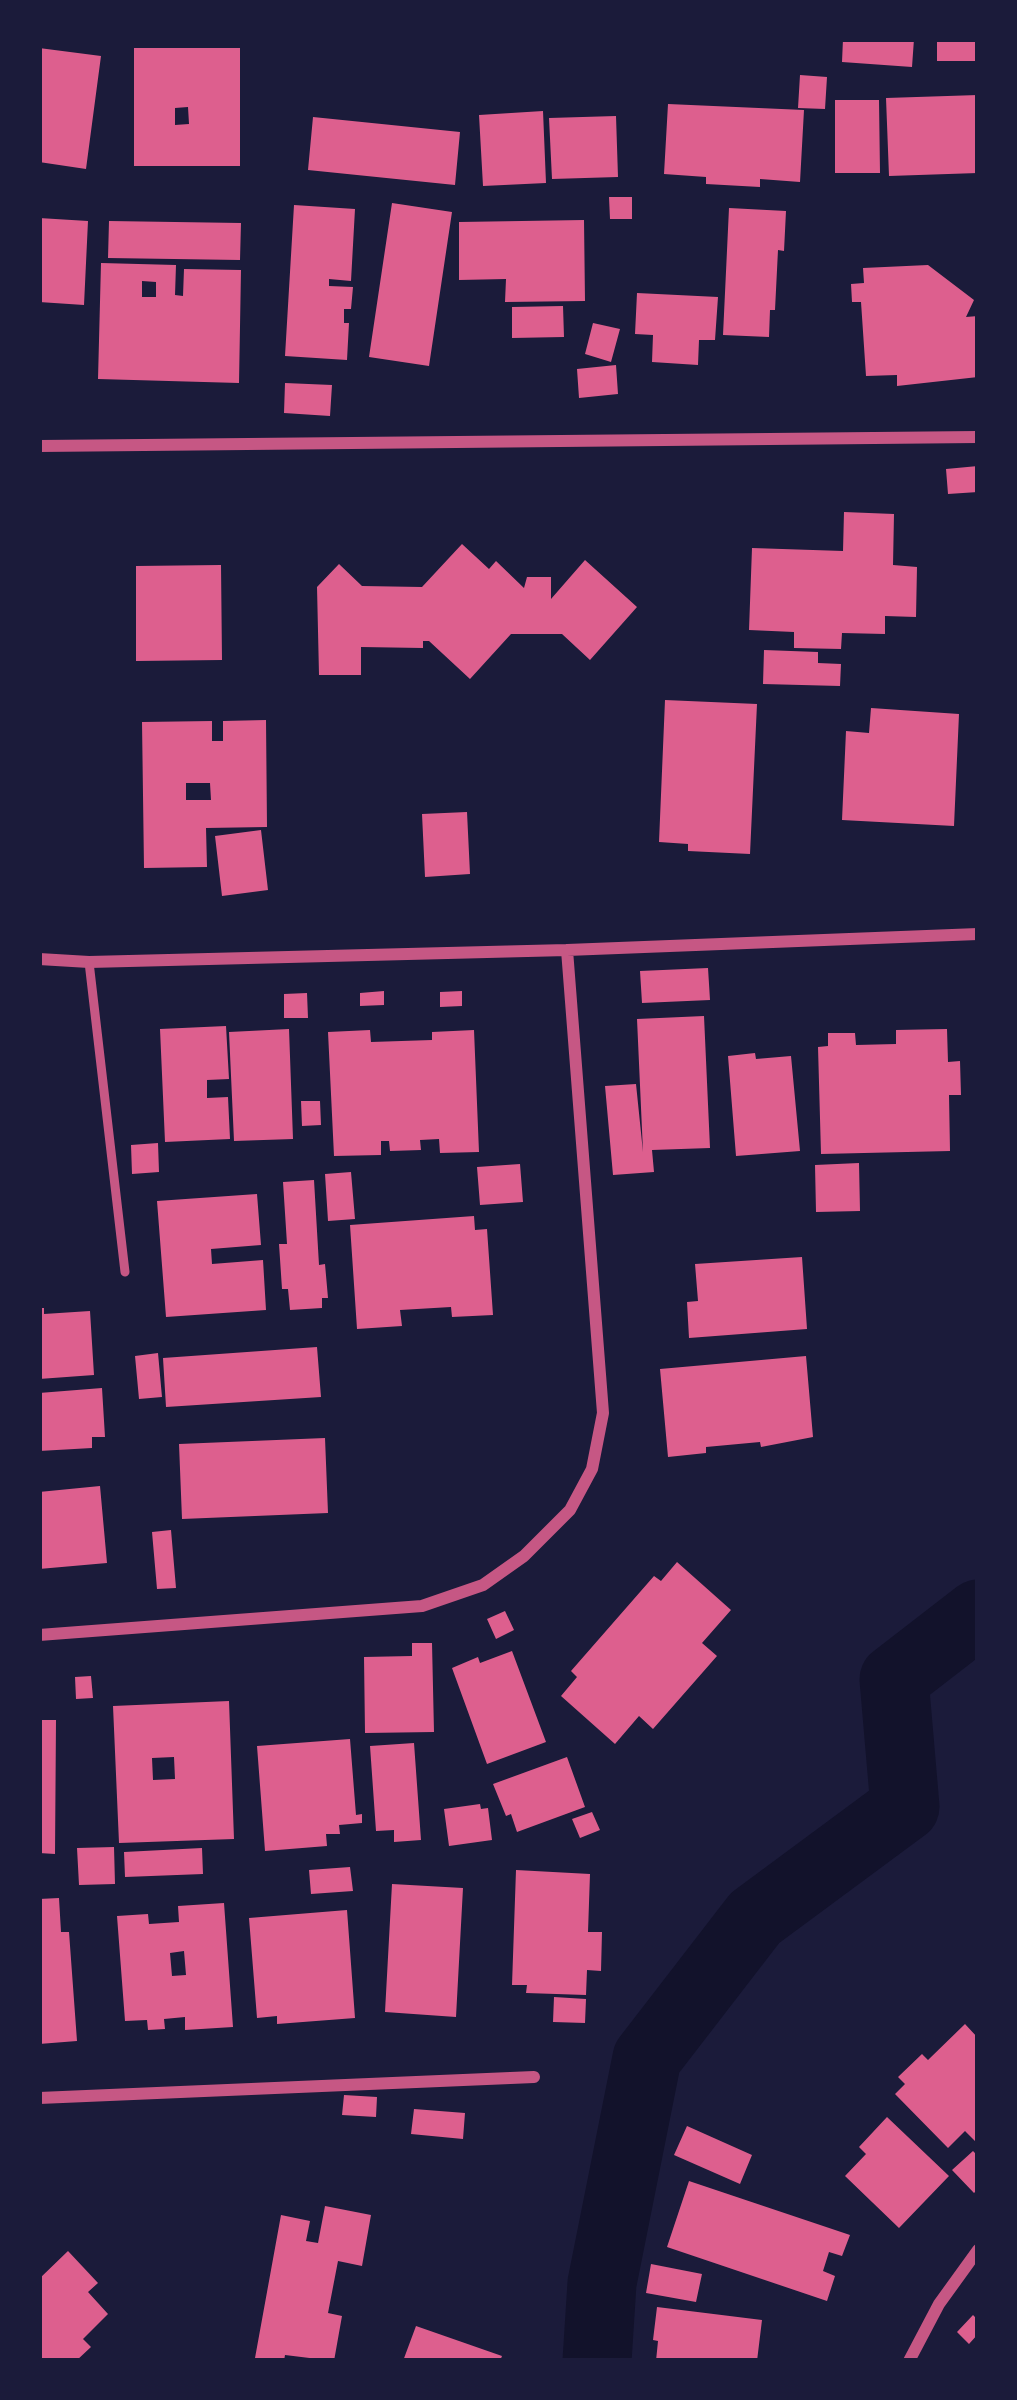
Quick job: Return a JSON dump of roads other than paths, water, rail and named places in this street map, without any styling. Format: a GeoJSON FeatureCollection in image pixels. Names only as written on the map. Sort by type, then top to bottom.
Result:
{"type":"FeatureCollection","features":[{"type":"Feature","properties":{"kind":"street"},"geometry":{"type":"LineString","coordinates":[[39,446],[978,437]]}},
{"type":"Feature","properties":{"kind":"street"},"geometry":{"type":"LineString","coordinates":[[39,958],[89,962],[567,950],[978,934]]}},
{"type":"Feature","properties":{"kind":"street"},"geometry":{"type":"LineString","coordinates":[[39,1635],[422,1606],[483,1585],[524,1556],[570,1510],[592,1469],[603,1412],[567,950]]}},
{"type":"Feature","properties":{"kind":"street"},"geometry":{"type":"LineString","coordinates":[[39,2098],[534,2077]]}},
{"type":"Feature","properties":{"kind":"street"},"geometry":{"type":"LineString","coordinates":[[908,2361],[939,2304],[978,2250]]}},
{"type":"Feature","properties":{"kind":"lane"},"geometry":{"type":"LineString","coordinates":[[89,962],[125,1272]]}},
{"type":"Feature","properties":{"kind":"waterway"},"geometry":{"type":"LineString","coordinates":[[597,2361],[602,2283],[647,2058],[755,1918],[905,1807],[894,1679],[978,1614]]}}]}
